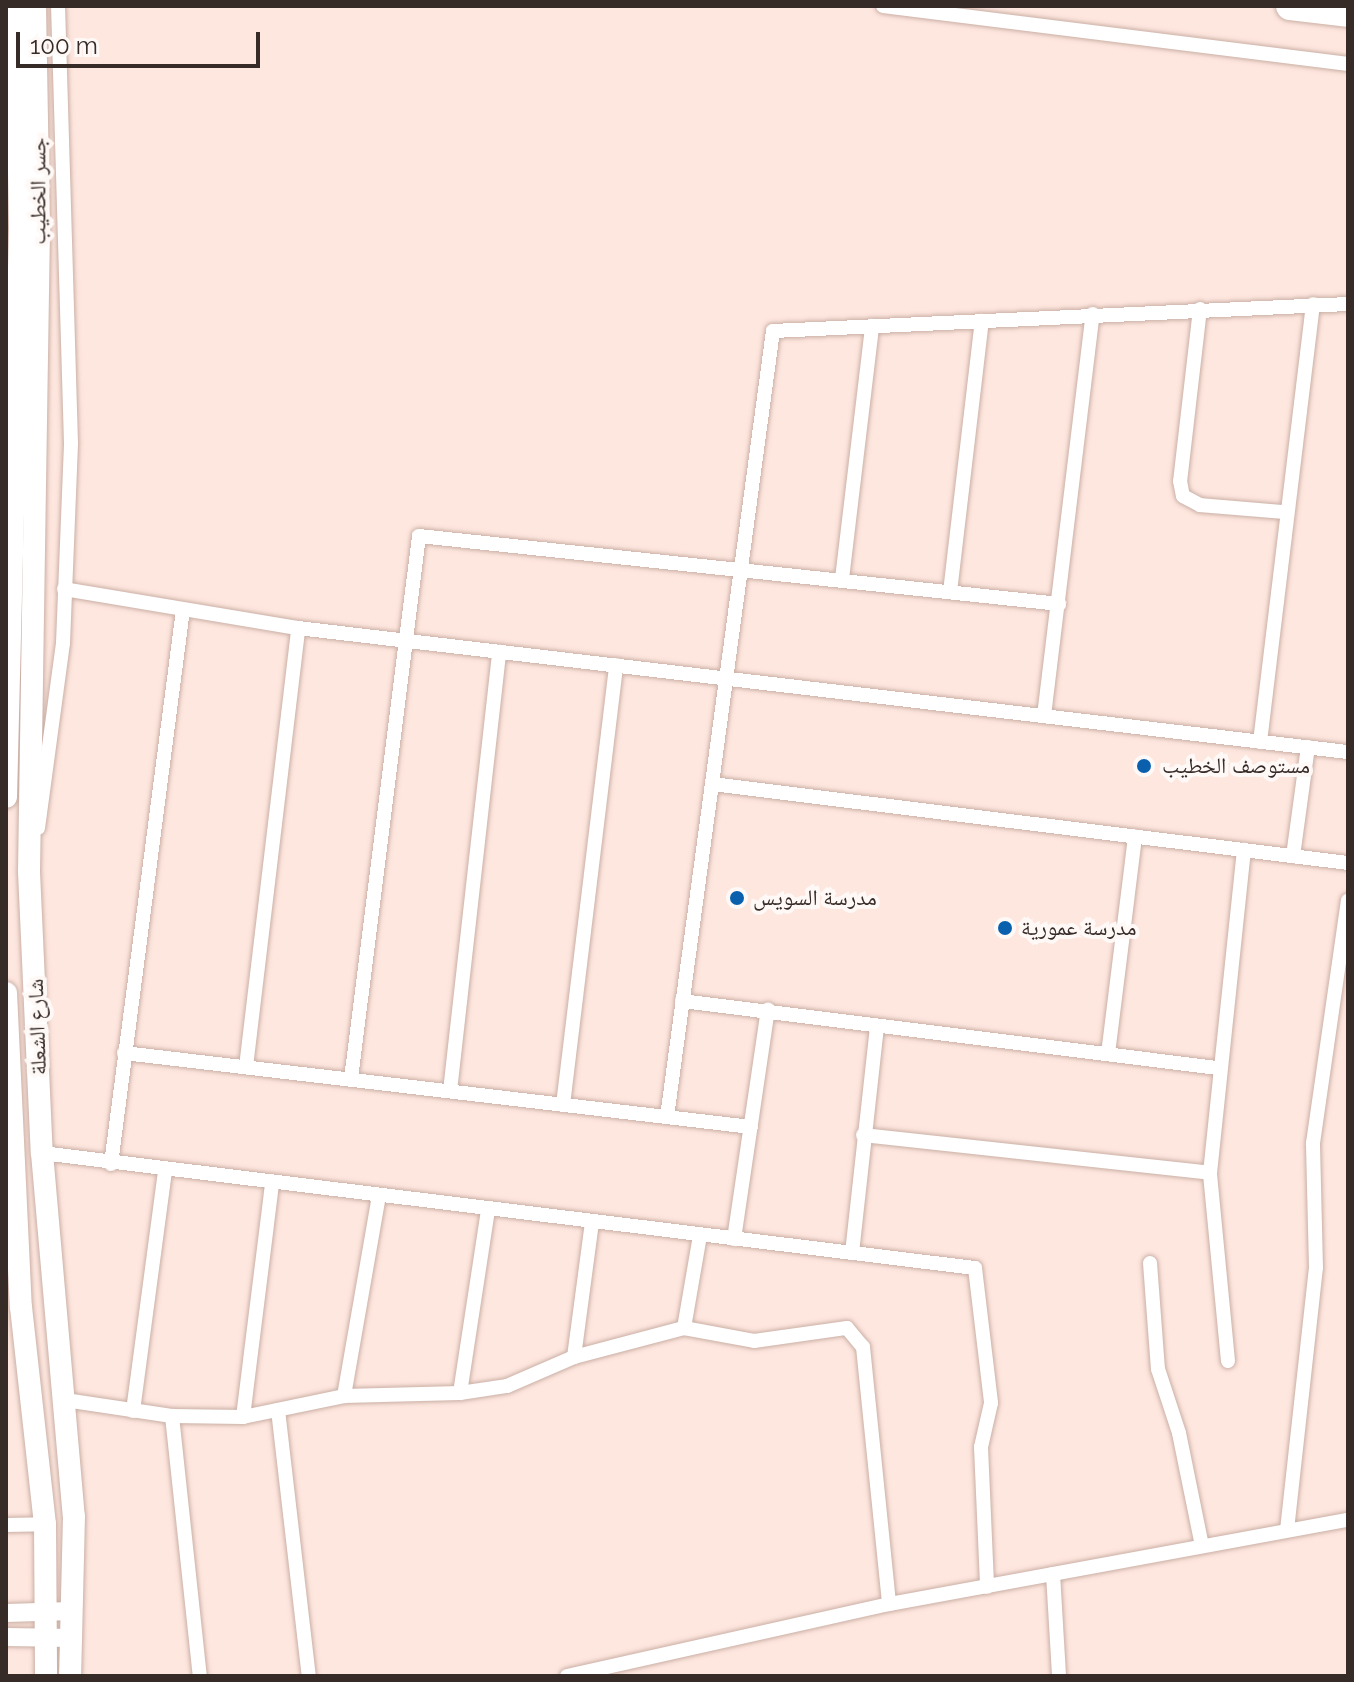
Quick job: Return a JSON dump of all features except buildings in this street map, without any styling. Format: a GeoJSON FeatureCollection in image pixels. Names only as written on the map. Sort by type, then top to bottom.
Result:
{"type":"FeatureCollection","features":[{"type":"Feature","properties":{"kind":"highway"},"geometry":{"type":"LineString","coordinates":[[1290,6],[1348,13]]}},
{"type":"Feature","properties":{"kind":"main road","name":"جسر الخطيب"},"geometry":{"type":"LineString","coordinates":[[16,6],[27,376]]}},
{"type":"Feature","properties":{"kind":"main road","name":"جسر الخطيب"},"geometry":{"type":"LineString","coordinates":[[27,376],[35,6]]}},
{"type":"Feature","properties":{"kind":"main road"},"geometry":{"type":"LineString","coordinates":[[6,797],[7,704],[27,376]]}},
{"type":"Feature","properties":{"kind":"main road","name":"شارع الشعلة"},"geometry":{"type":"LineString","coordinates":[[27,376],[29,872],[42,1153],[74,1516],[70,1676]]}},
{"type":"Feature","properties":{"kind":"main road","name":"شارع الشعلة"},"geometry":{"type":"LineString","coordinates":[[6,993],[9,1123],[22,1320],[45,1524],[46,1676]]}},
{"type":"Feature","properties":{"kind":"street"},"geometry":{"type":"LineString","coordinates":[[29,872],[51,752],[64,589],[71,443],[58,6]]}},
{"type":"Feature","properties":{"kind":"street"},"geometry":{"type":"LineString","coordinates":[[883,6],[1348,64]]}},
{"type":"Feature","properties":{"kind":"street"},"geometry":{"type":"LineString","coordinates":[[1260,742],[1284,512],[1313,304]]}},
{"type":"Feature","properties":{"kind":"street"},"geometry":{"type":"LineString","coordinates":[[667,1117],[773,331],[1348,304]]}},
{"type":"Feature","properties":{"kind":"street"},"geometry":{"type":"LineString","coordinates":[[1200,309],[1180,481],[1183,496],[1200,505],[1284,512]]}},
{"type":"Feature","properties":{"kind":"street"},"geometry":{"type":"LineString","coordinates":[[1044,716],[1093,314]]}},
{"type":"Feature","properties":{"kind":"street"},"geometry":{"type":"LineString","coordinates":[[950,592],[982,321]]}},
{"type":"Feature","properties":{"kind":"street"},"geometry":{"type":"LineString","coordinates":[[842,579],[872,326]]}},
{"type":"Feature","properties":{"kind":"street"},"geometry":{"type":"LineString","coordinates":[[351,1079],[402,640],[419,536],[1059,604]]}},
{"type":"Feature","properties":{"kind":"street"},"geometry":{"type":"LineString","coordinates":[[64,589],[298,628],[1348,752]]}},
{"type":"Feature","properties":{"kind":"street"},"geometry":{"type":"LineString","coordinates":[[111,1164],[183,610]]}},
{"type":"Feature","properties":{"kind":"street"},"geometry":{"type":"LineString","coordinates":[[246,1067],[298,628]]}},
{"type":"Feature","properties":{"kind":"street"},"geometry":{"type":"LineString","coordinates":[[450,1091],[499,652]]}},
{"type":"Feature","properties":{"kind":"street"},"geometry":{"type":"LineString","coordinates":[[563,1105],[616,665]]}},
{"type":"Feature","properties":{"kind":"street"},"geometry":{"type":"LineString","coordinates":[[1293,856],[1308,747]]}},
{"type":"Feature","properties":{"kind":"street"},"geometry":{"type":"LineString","coordinates":[[712,784],[1348,863]]}},
{"type":"Feature","properties":{"kind":"street"},"geometry":{"type":"LineString","coordinates":[[1108,1054],[1135,837]]}},
{"type":"Feature","properties":{"kind":"street"},"geometry":{"type":"LineString","coordinates":[[1228,1361],[1210,1173],[1217,1068],[1244,850]]}},
{"type":"Feature","properties":{"kind":"street"},"geometry":{"type":"LineString","coordinates":[[1287,1530],[1316,1268],[1312,1155],[1348,901]]}},
{"type":"Feature","properties":{"kind":"street"},"geometry":{"type":"LineString","coordinates":[[682,1001],[768,1009],[877,1027],[1217,1068]]}},
{"type":"Feature","properties":{"kind":"street"},"geometry":{"type":"LineString","coordinates":[[734,1239],[768,1009]]}},
{"type":"Feature","properties":{"kind":"street"},"geometry":{"type":"LineString","coordinates":[[852,1253],[877,1027]]}},
{"type":"Feature","properties":{"kind":"street"},"geometry":{"type":"LineString","coordinates":[[124,1053],[751,1127]]}},
{"type":"Feature","properties":{"kind":"street"},"geometry":{"type":"LineString","coordinates":[[863,1135],[1210,1173]]}},
{"type":"Feature","properties":{"kind":"street"},"geometry":{"type":"LineString","coordinates":[[42,1153],[111,1164],[975,1268],[991,1403],[981,1447],[987,1587]]}},
{"type":"Feature","properties":{"kind":"street"},"geometry":{"type":"LineString","coordinates":[[133,1411],[165,1170]]}},
{"type":"Feature","properties":{"kind":"street"},"geometry":{"type":"LineString","coordinates":[[243,1417],[272,1183]]}},
{"type":"Feature","properties":{"kind":"street"},"geometry":{"type":"LineString","coordinates":[[344,1396],[379,1196]]}},
{"type":"Feature","properties":{"kind":"street"},"geometry":{"type":"LineString","coordinates":[[460,1393],[488,1209]]}},
{"type":"Feature","properties":{"kind":"street"},"geometry":{"type":"LineString","coordinates":[[574,1357],[592,1222]]}},
{"type":"Feature","properties":{"kind":"street"},"geometry":{"type":"LineString","coordinates":[[684,1328],[700,1235]]}},
{"type":"Feature","properties":{"kind":"street"},"geometry":{"type":"LineString","coordinates":[[1150,1263],[1158,1369],[1179,1433],[1202,1546]]}},
{"type":"Feature","properties":{"kind":"street"},"geometry":{"type":"LineString","coordinates":[[65,1400],[172,1416],[243,1417],[344,1396],[460,1393],[507,1386],[574,1357],[684,1328],[754,1341],[832,1327],[856,1333],[863,1347],[889,1604]]}},
{"type":"Feature","properties":{"kind":"street"},"geometry":{"type":"LineString","coordinates":[[278,1410],[309,1676]]}},
{"type":"Feature","properties":{"kind":"street"},"geometry":{"type":"LineString","coordinates":[[172,1416],[200,1676]]}},
{"type":"Feature","properties":{"kind":"street"},"geometry":{"type":"LineString","coordinates":[[567,1676],[889,1604],[1348,1520]]}},
{"type":"Feature","properties":{"kind":"street"},"geometry":{"type":"LineString","coordinates":[[6,1525],[45,1524]]}},
{"type":"Feature","properties":{"kind":"street"},"geometry":{"type":"LineString","coordinates":[[1053,1574],[1059,1676]]}},
{"type":"Feature","properties":{"kind":"street"},"geometry":{"type":"LineString","coordinates":[[6,1613],[72,1611]]}},
{"type":"Feature","properties":{"kind":"street"},"geometry":{"type":"LineString","coordinates":[[6,1637],[73,1638]]}},
{"type":"Feature","properties":{"kind":"place","name":"مستوصف الخطيب"},"geometry":{"type":"Point","coordinates":[1144,766]}},
{"type":"Feature","properties":{"kind":"place","name":"مدرسة السويس"},"geometry":{"type":"Point","coordinates":[737,898]}},
{"type":"Feature","properties":{"kind":"place","name":"مدرسة عمورية"},"geometry":{"type":"Point","coordinates":[1005,928]}}]}
